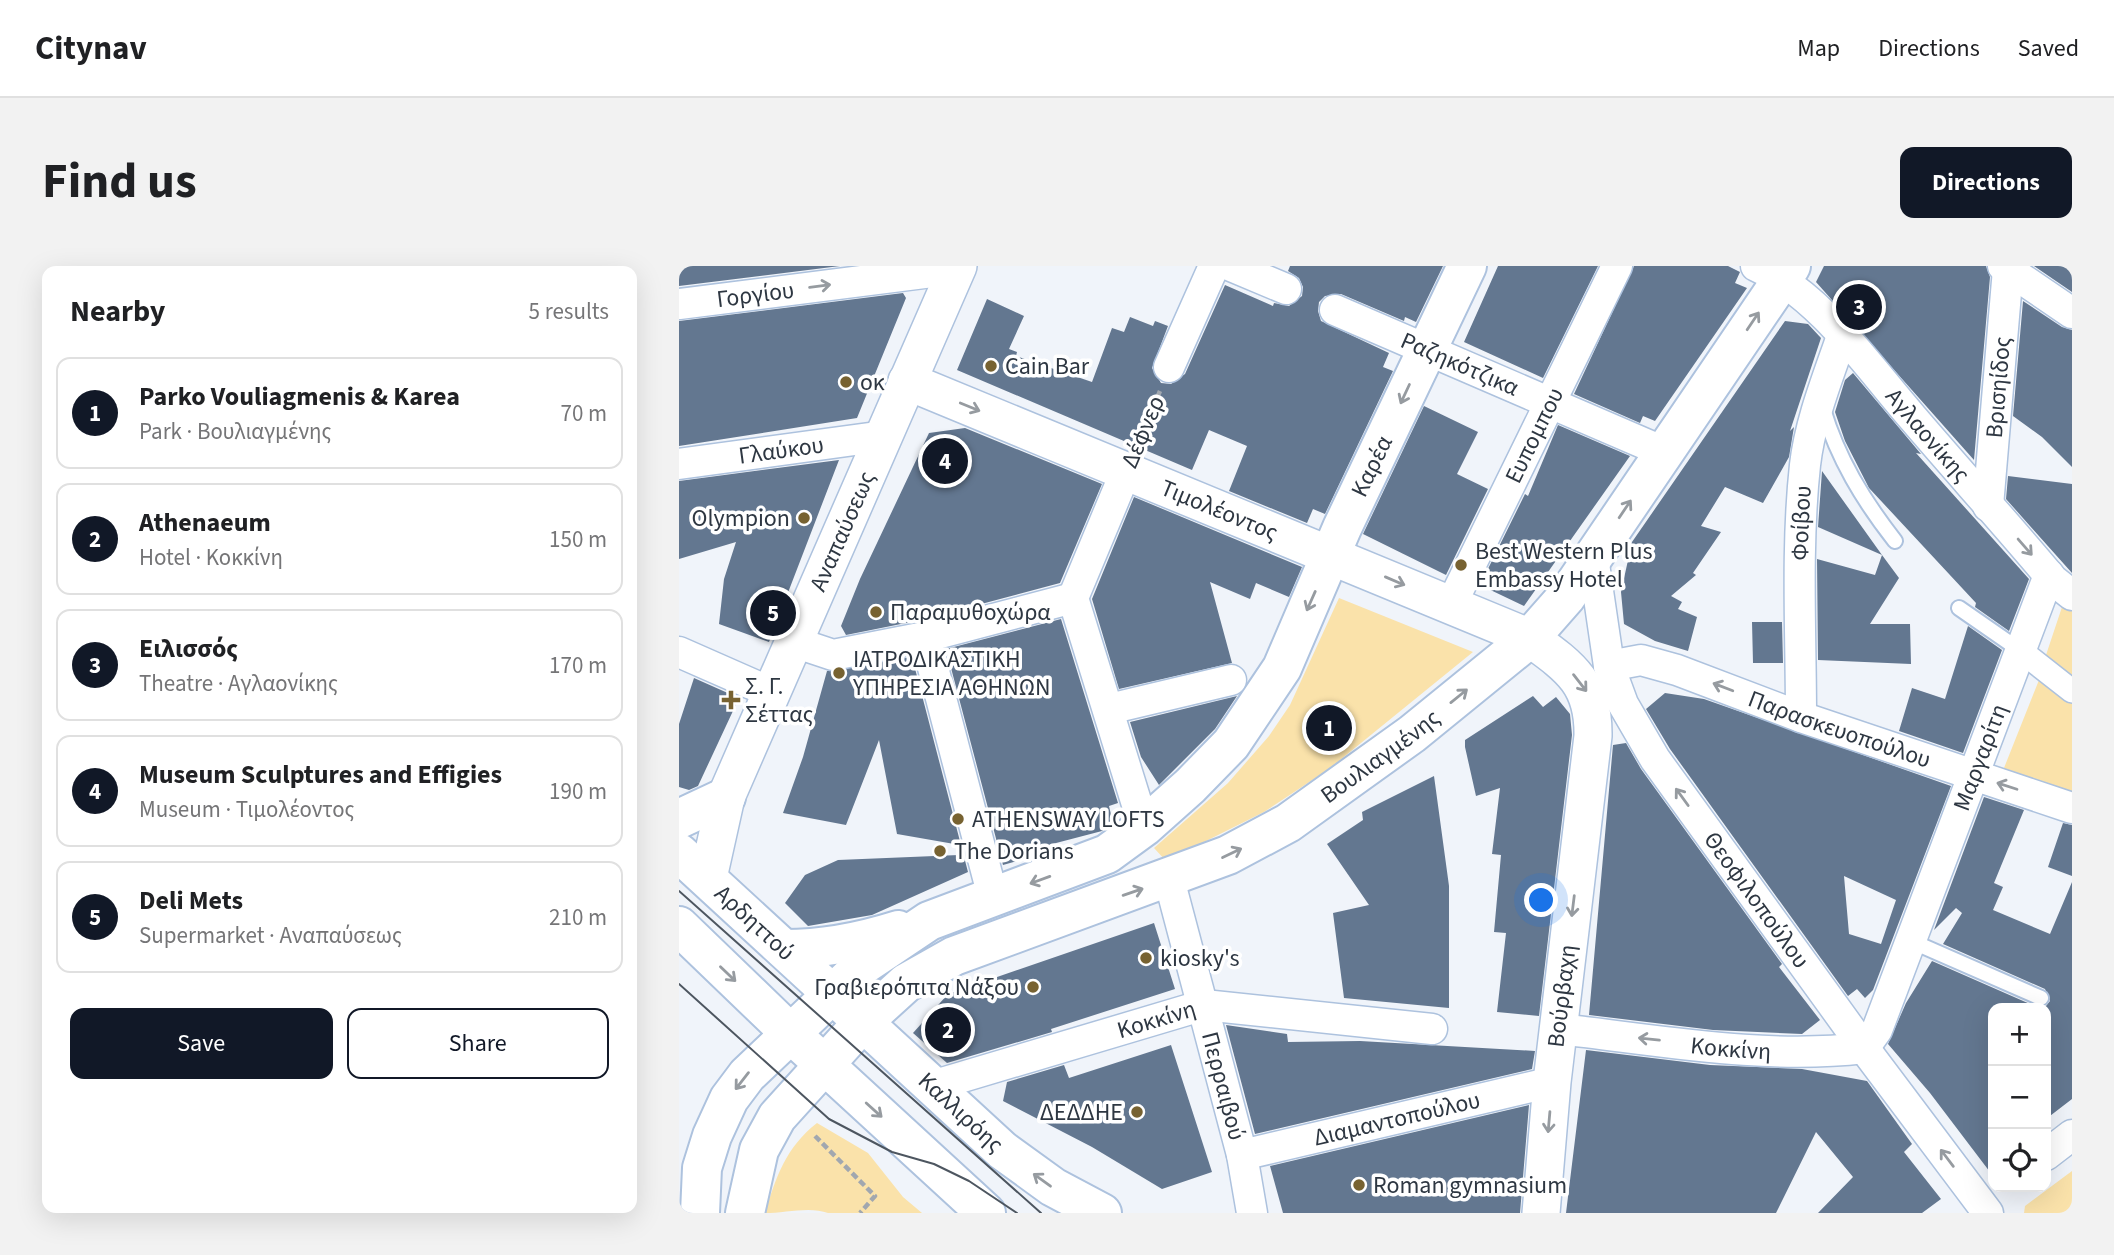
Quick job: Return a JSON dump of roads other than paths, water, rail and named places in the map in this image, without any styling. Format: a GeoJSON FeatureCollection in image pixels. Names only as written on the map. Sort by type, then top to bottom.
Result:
{"type":"FeatureCollection","features":[{"type":"Feature","properties":{"kind":"main road","name":"Καρέα"},"geometry":{"type":"LineString","coordinates":[[1144,827],[1231,744],[1282,668],[1426,349],[1467,266]]}},
{"type":"Feature","properties":{"kind":"main road","name":"Βουλιαγμένης"},"geometry":{"type":"LineString","coordinates":[[745,1213],[759,1150],[777,1117],[863,1022],[906,983],[954,956],[1169,879],[1228,855],[1288,823],[1402,742],[1530,638],[1566,597],[1664,452],[1776,270]]}},
{"type":"Feature","properties":{"kind":"main road"},"geometry":{"type":"LineString","coordinates":[[679,819],[726,797]]}},
{"type":"Feature","properties":{"kind":"main road"},"geometry":{"type":"LineString","coordinates":[[784,948],[817,949],[863,941],[929,921],[1091,861],[1144,827]]}},
{"type":"Feature","properties":{"kind":"main road","name":"Αρδηττού"},"geometry":{"type":"LineString","coordinates":[[679,853],[832,994]]}},
{"type":"Feature","properties":{"kind":"main road"},"geometry":{"type":"LineString","coordinates":[[700,1213],[702,1168],[724,1109],[747,1074],[832,994],[890,945],[929,921]]}},
{"type":"Feature","properties":{"kind":"main road"},"geometry":{"type":"LineString","coordinates":[[679,926],[824,1065],[986,1213]]}},
{"type":"Feature","properties":{"kind":"main road","name":"Καλλιρόης"},"geometry":{"type":"LineString","coordinates":[[832,994],[1030,1171],[1053,1188],[1102,1213]]}},
{"type":"Feature","properties":{"kind":"street","name":"Δέφνερ"},"geometry":{"type":"LineString","coordinates":[[1169,367],[1214,266]]}},
{"type":"Feature","properties":{"kind":"street"},"geometry":{"type":"LineString","coordinates":[[1231,266],[1286,289]]}},
{"type":"Feature","properties":{"kind":"street","name":"Ευπομπου"},"geometry":{"type":"LineString","coordinates":[[1451,605],[1618,266]]}},
{"type":"Feature","properties":{"kind":"street","name":"Γοργίου"},"geometry":{"type":"LineString","coordinates":[[679,304],[957,268]]}},
{"type":"Feature","properties":{"kind":"street","name":"Αναπαύσεως"},"geometry":{"type":"LineString","coordinates":[[708,878],[726,797],[957,268]]}},
{"type":"Feature","properties":{"kind":"street"},"geometry":{"type":"LineString","coordinates":[[2005,268],[2072,313]]}},
{"type":"Feature","properties":{"kind":"street","name":"Βρισηίδος"},"geometry":{"type":"LineString","coordinates":[[1989,506],[2005,268]]}},
{"type":"Feature","properties":{"kind":"street","name":"Αγλαονίκης"},"geometry":{"type":"LineString","coordinates":[[1776,270],[1842,336],[2049,575],[2072,595]]}},
{"type":"Feature","properties":{"kind":"street","name":"Ραζηκότζικα"},"geometry":{"type":"LineString","coordinates":[[1335,310],[1664,452]]}},
{"type":"Feature","properties":{"kind":"street","name":"Φοίβου"},"geometry":{"type":"LineString","coordinates":[[1801,717],[1800,547],[1805,462],[1820,401],[1842,336]]}},
{"type":"Feature","properties":{"kind":"street","name":"Τιμολέοντος"},"geometry":{"type":"LineString","coordinates":[[907,382],[1530,638]]}},
{"type":"Feature","properties":{"kind":"street","name":"Γλαύκου"},"geometry":{"type":"LineString","coordinates":[[679,464],[884,436]]}},
{"type":"Feature","properties":{"kind":"street","name":"Δέφνερ"},"geometry":{"type":"LineString","coordinates":[[1073,598],[1126,471]]}},
{"type":"Feature","properties":{"kind":"street","name":"Θεοφιλοπούλου"},"geometry":{"type":"LineString","coordinates":[[1593,557],[1609,666],[1623,704],[1655,759],[1864,1048],[1984,1204]]}},
{"type":"Feature","properties":{"kind":"street","name":"Μαργαρίτη"},"geometry":{"type":"LineString","coordinates":[[1864,1048],[1877,1030],[2049,575]]}},
{"type":"Feature","properties":{"kind":"street"},"geometry":{"type":"LineString","coordinates":[[794,642],[833,655],[925,637],[1073,598],[1144,827]]}},
{"type":"Feature","properties":{"kind":"street"},"geometry":{"type":"LineString","coordinates":[[925,637],[993,897]]}},
{"type":"Feature","properties":{"kind":"street","name":"Βούρβαχη"},"geometry":{"type":"LineString","coordinates":[[1530,638],[1563,662],[1588,693],[1593,708],[1591,749],[1552,1082],[1541,1213]]}},
{"type":"Feature","properties":{"kind":"street"},"geometry":{"type":"LineString","coordinates":[[2021,651],[2072,691]]}},
{"type":"Feature","properties":{"kind":"street"},"geometry":{"type":"LineString","coordinates":[[679,652],[772,693]]}},
{"type":"Feature","properties":{"kind":"street","name":"Παρασκευοπούλου"},"geometry":{"type":"LineString","coordinates":[[1609,666],[1641,660],[1677,670],[1801,717],[2072,808]]}},
{"type":"Feature","properties":{"kind":"street"},"geometry":{"type":"LineString","coordinates":[[1109,709],[1282,668]]}},
{"type":"Feature","properties":{"kind":"street","name":"Περραιβού"},"geometry":{"type":"LineString","coordinates":[[1169,879],[1242,1155],[1252,1213]]}},
{"type":"Feature","properties":{"kind":"street","name":"Κοκκίνη"},"geometry":{"type":"LineString","coordinates":[[932,1086],[1204,1004],[1432,1029]]}},
{"type":"Feature","properties":{"kind":"street","name":"Κοκκίνη"},"geometry":{"type":"LineString","coordinates":[[1559,1029],[1763,1051],[1818,1053],[1864,1048]]}},
{"type":"Feature","properties":{"kind":"street","name":"Διαμαντοπούλου"},"geometry":{"type":"LineString","coordinates":[[1242,1155],[1552,1082]]}},
{"type":"Feature","properties":{"kind":"street"},"geometry":{"type":"LineString","coordinates":[[2051,1150],[2072,1135]]}},
{"type":"Feature","properties":{"kind":"lane"},"geometry":{"type":"LineString","coordinates":[[1820,401],[1833,445],[1865,502],[1895,541]]}},
{"type":"Feature","properties":{"kind":"lane"},"geometry":{"type":"LineString","coordinates":[[1959,608],[2021,651]]}},
{"type":"Feature","properties":{"kind":"lane"},"geometry":{"type":"LineString","coordinates":[[1911,941],[2041,998]]}},
{"type":"Feature","properties":{"kind":"tram line"},"geometry":{"type":"LineString","coordinates":[[679,891],[1041,1213]]}},
{"type":"Feature","properties":{"kind":"tram line"},"geometry":{"type":"LineString","coordinates":[[679,984],[829,1119],[892,1152],[934,1164],[969,1181],[1017,1213]]}},
{"type":"Feature","properties":{"kind":"place","name":"Ειλισσός"},"geometry":{"type":"Point","coordinates":[1859,307]}},
{"type":"Feature","properties":{"kind":"place","name":"Cain Bar"},"geometry":{"type":"Point","coordinates":[991,366]}},
{"type":"Feature","properties":{"kind":"place","name":"οκ"},"geometry":{"type":"Point","coordinates":[846,382]}},
{"type":"Feature","properties":{"kind":"place","name":"Museum Sculptures and Effigies"},"geometry":{"type":"Point","coordinates":[945,461]}},
{"type":"Feature","properties":{"kind":"place","name":"Olympion"},"geometry":{"type":"Point","coordinates":[804,518]}},
{"type":"Feature","properties":{"kind":"place","name":"Best Western Plus Embassy Hotel"},"geometry":{"type":"Point","coordinates":[1461,565]}},
{"type":"Feature","properties":{"kind":"place","name":"Παραμυθοχώρα"},"geometry":{"type":"Point","coordinates":[876,612]}},
{"type":"Feature","properties":{"kind":"place","name":"Deli Mets"},"geometry":{"type":"Point","coordinates":[773,613]}},
{"type":"Feature","properties":{"kind":"place","name":"ΙΑΤΡΟΔΙΚΑΣΤΙΚΗ ΥΠΗΡΕΣΙΑ ΑΘΗΝΩΝ"},"geometry":{"type":"Point","coordinates":[839,673]}},
{"type":"Feature","properties":{"kind":"place","name":"Σ. Γ. Σέττας"},"geometry":{"type":"Point","coordinates":[731,700]}},
{"type":"Feature","properties":{"kind":"place","name":"Parko Vouliagmenis & Karea"},"geometry":{"type":"Point","coordinates":[1329,728]}},
{"type":"Feature","properties":{"kind":"place","name":"ATHENSWAY LOFTS"},"geometry":{"type":"Point","coordinates":[958,819]}},
{"type":"Feature","properties":{"kind":"place","name":"The Dorians"},"geometry":{"type":"Point","coordinates":[940,851]}},
{"type":"Feature","properties":{"kind":"place","name":"kiosky's"},"geometry":{"type":"Point","coordinates":[1146,958]}},
{"type":"Feature","properties":{"kind":"place","name":"Γραβιερόπιτα Νάξου"},"geometry":{"type":"Point","coordinates":[1033,987]}},
{"type":"Feature","properties":{"kind":"place","name":"Athenaeum"},"geometry":{"type":"Point","coordinates":[948,1030]}},
{"type":"Feature","properties":{"kind":"place","name":"ΔΕΔΔΗΕ"},"geometry":{"type":"Point","coordinates":[1137,1112]}},
{"type":"Feature","properties":{"kind":"place","name":"Roman gymnasium"},"geometry":{"type":"Point","coordinates":[1359,1185]}}]}
